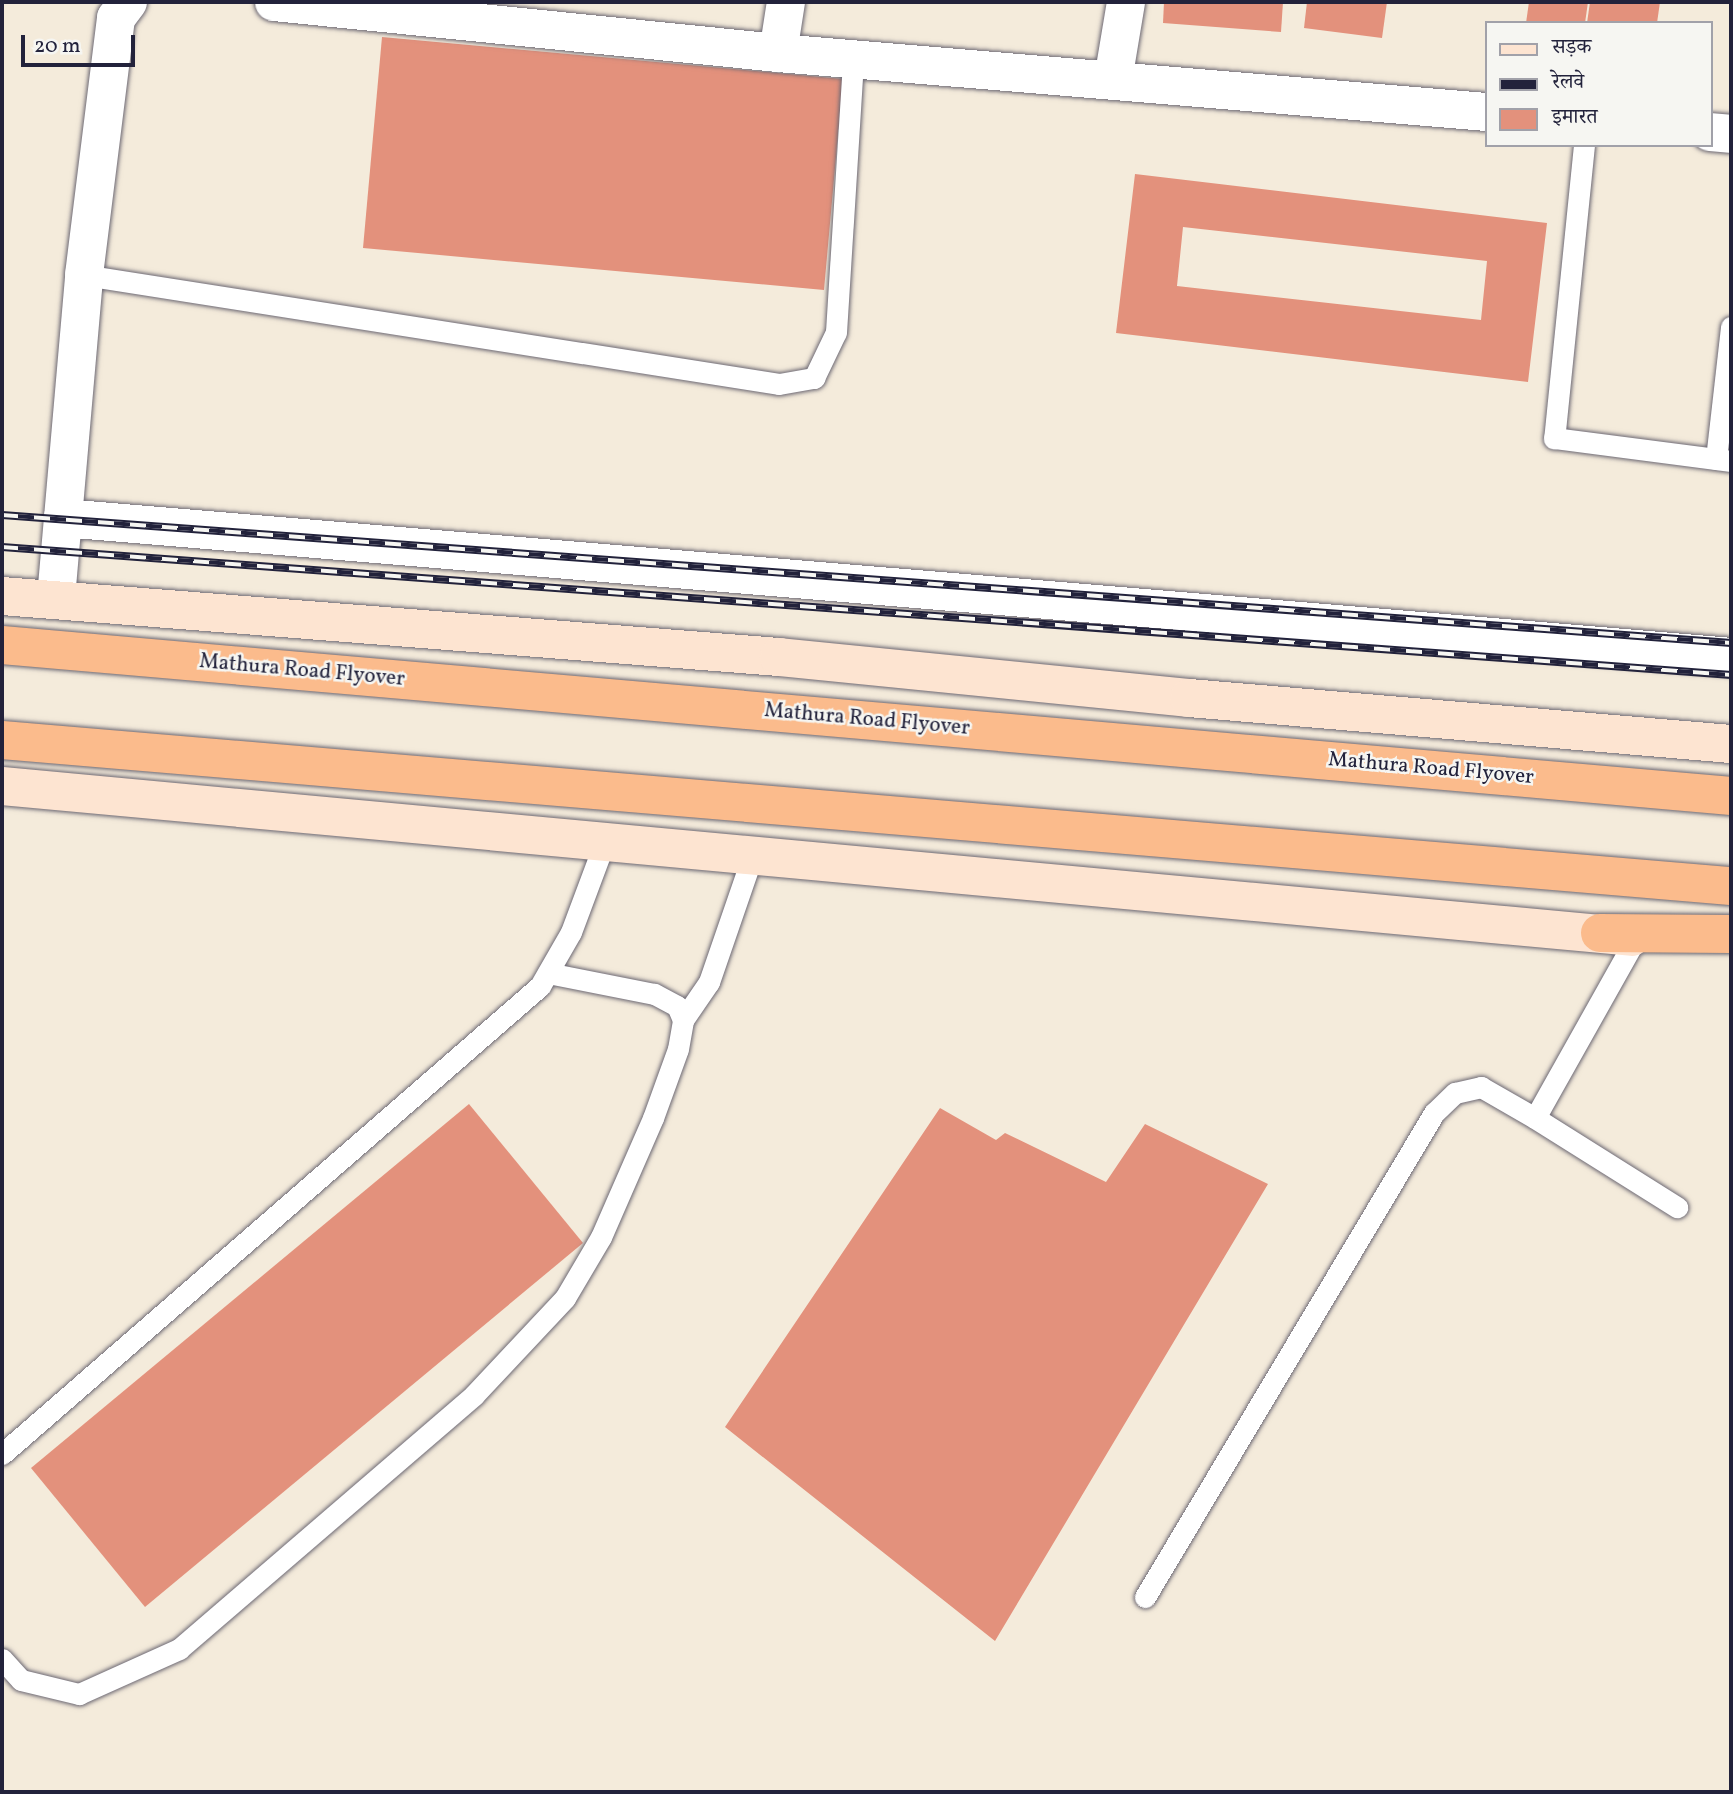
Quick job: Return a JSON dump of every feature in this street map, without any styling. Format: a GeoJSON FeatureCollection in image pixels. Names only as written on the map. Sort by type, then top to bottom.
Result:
{"type":"FeatureCollection","features":[{"type":"Feature","properties":{"kind":"highway","name":"Mathura Road Flyover"},"geometry":{"type":"LineString","coordinates":[[2,645],[1731,796]]}},
{"type":"Feature","properties":{"kind":"highway"},"geometry":{"type":"LineString","coordinates":[[2,740],[1731,886]]}},
{"type":"Feature","properties":{"kind":"highway"},"geometry":{"type":"LineString","coordinates":[[1618,935],[1731,934]]}},
{"type":"Feature","properties":{"kind":"main road"},"geometry":{"type":"LineString","coordinates":[[2,596],[56,598],[779,657],[1189,698],[1731,744]]}},
{"type":"Feature","properties":{"kind":"main road"},"geometry":{"type":"LineString","coordinates":[[2,786],[1618,935],[1731,951]]}},
{"type":"Feature","properties":{"kind":"street"},"geometry":{"type":"LineString","coordinates":[[56,598],[84,275],[116,18],[128,2]]}},
{"type":"Feature","properties":{"kind":"street"},"geometry":{"type":"LineString","coordinates":[[274,2],[778,53],[1484,112]]}},
{"type":"Feature","properties":{"kind":"street"},"geometry":{"type":"LineString","coordinates":[[778,53],[786,2]]}},
{"type":"Feature","properties":{"kind":"street"},"geometry":{"type":"LineString","coordinates":[[1113,80],[1126,2]]}},
{"type":"Feature","properties":{"kind":"street"},"geometry":{"type":"LineString","coordinates":[[1712,132],[1731,134]]}},
{"type":"Feature","properties":{"kind":"street"},"geometry":{"type":"LineString","coordinates":[[63,519],[1731,657]]}},
{"type":"Feature","properties":{"kind":"lane"},"geometry":{"type":"LineString","coordinates":[[84,275],[779,384],[814,378],[836,332],[853,58]]}},
{"type":"Feature","properties":{"kind":"lane"},"geometry":{"type":"LineString","coordinates":[[1584,147],[1554,438],[1724,460],[1731,327]]}},
{"type":"Feature","properties":{"kind":"lane"},"geometry":{"type":"LineString","coordinates":[[2,1454],[540,986],[571,932],[605,841]]}},
{"type":"Feature","properties":{"kind":"lane"},"geometry":{"type":"LineString","coordinates":[[2,1659],[21,1680],[79,1694],[179,1649],[474,1395],[565,1298],[601,1237],[653,1118],[678,1049],[683,1020],[709,982],[753,855]]}},
{"type":"Feature","properties":{"kind":"lane"},"geometry":{"type":"LineString","coordinates":[[1535,1118],[1618,935]]}},
{"type":"Feature","properties":{"kind":"lane"},"geometry":{"type":"LineString","coordinates":[[548,973],[654,994],[677,1006],[683,1020]]}},
{"type":"Feature","properties":{"kind":"lane"},"geometry":{"type":"LineString","coordinates":[[1145,1597],[1434,1113],[1455,1093],[1481,1087],[1677,1207]]}},
{"type":"Feature","properties":{"kind":"building"},"geometry":{"type":"Polygon","coordinates":[[[1164,2],[1283,2],[1281,32],[1163,23],[1164,2]]]}},
{"type":"Feature","properties":{"kind":"building"},"geometry":{"type":"Polygon","coordinates":[[[1307,2],[1387,2],[1382,38],[1304,28],[1307,2]]]}},
{"type":"Feature","properties":{"kind":"building"},"geometry":{"type":"Polygon","coordinates":[[[1529,2],[1588,2],[1585,21],[1526,21],[1529,2]]]}},
{"type":"Feature","properties":{"kind":"building"},"geometry":{"type":"Polygon","coordinates":[[[1590,2],[1660,2],[1657,21],[1587,21],[1590,2]]]}},
{"type":"Feature","properties":{"kind":"building"},"geometry":{"type":"Polygon","coordinates":[[[382,37],[843,79],[824,290],[363,248],[382,37]]]}},
{"type":"Feature","properties":{"kind":"building"},"geometry":{"type":"Polygon","coordinates":[[[1135,174],[1547,223],[1528,382],[1116,333],[1135,174]],[[1183,227],[1177,286],[1481,320],[1487,261],[1183,227]]]}},
{"type":"Feature","properties":{"kind":"building"},"geometry":{"type":"Polygon","coordinates":[[[469,1104],[583,1243],[145,1607],[31,1468],[469,1104]]]}},
{"type":"Feature","properties":{"kind":"building"},"geometry":{"type":"Polygon","coordinates":[[[940,1108],[996,1140],[1005,1133],[1106,1182],[1145,1124],[1268,1184],[995,1641],[725,1427],[940,1108]]]}},
{"type":"Feature","properties":{"kind":"railway"},"geometry":{"type":"LineString","coordinates":[[2,515],[1731,643]]}},
{"type":"Feature","properties":{"kind":"railway"},"geometry":{"type":"LineString","coordinates":[[2,547],[1731,675]]}}]}
